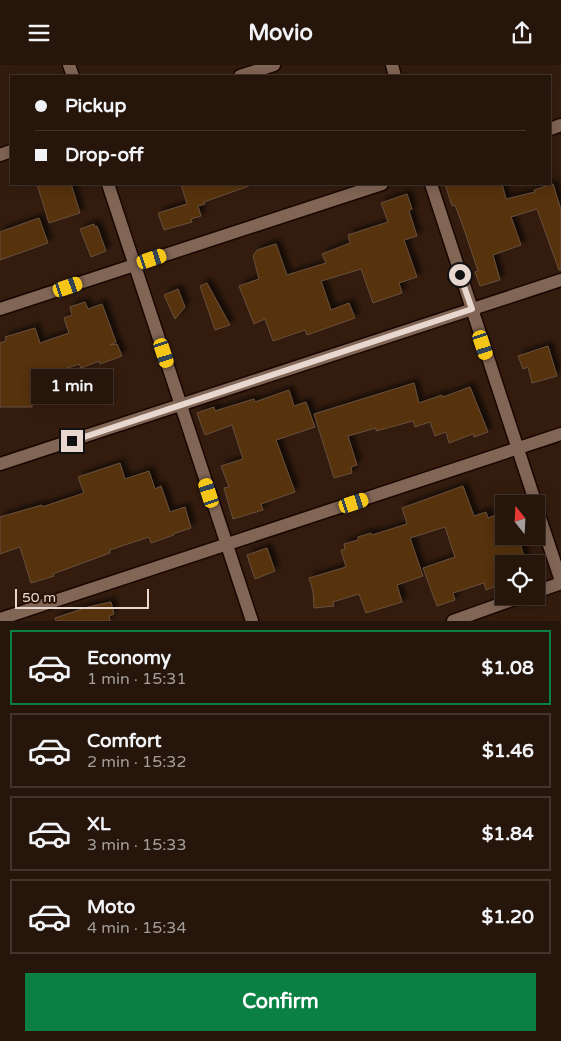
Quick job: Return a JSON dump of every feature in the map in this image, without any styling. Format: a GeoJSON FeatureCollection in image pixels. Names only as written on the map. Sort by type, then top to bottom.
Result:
{"type":"FeatureCollection","features":[{"type":"Feature","properties":{"kind":"street"},"geometry":{"type":"LineString","coordinates":[[243,75],[274,65]]}},
{"type":"Feature","properties":{"kind":"street"},"geometry":{"type":"LineString","coordinates":[[108,185],[252,621]]}},
{"type":"Feature","properties":{"kind":"street"},"geometry":{"type":"LineString","coordinates":[[0,309],[379,185]]}},
{"type":"Feature","properties":{"kind":"street"},"geometry":{"type":"LineString","coordinates":[[430,185],[533,495]]}},
{"type":"Feature","properties":{"kind":"street"},"geometry":{"type":"LineString","coordinates":[[0,465],[561,280]]}},
{"type":"Feature","properties":{"kind":"street"},"geometry":{"type":"LineString","coordinates":[[0,619],[561,434]]}},
{"type":"Feature","properties":{"kind":"street"},"geometry":{"type":"LineString","coordinates":[[545,533],[561,582],[545,588]]}},
{"type":"Feature","properties":{"kind":"street"},"geometry":{"type":"LineString","coordinates":[[452,621],[497,605]]}},
{"type":"Feature","properties":{"kind":"building"},"geometry":{"type":"Polygon","coordinates":[[[553,184],[561,210],[561,270],[559,270],[537,209],[511,217],[521,245],[493,255],[500,280],[480,286],[475,272],[478,271],[465,232],[455,205],[452,206],[445,185],[502,185],[506,199],[535,192],[534,190],[553,184]]]}},
{"type":"Feature","properties":{"kind":"building"},"geometry":{"type":"Polygon","coordinates":[[[37,185],[71,185],[80,213],[49,223],[37,185]]]}},
{"type":"Feature","properties":{"kind":"building"},"geometry":{"type":"Polygon","coordinates":[[[181,185],[249,185],[204,202],[205,204],[198,206],[201,216],[191,219],[192,222],[164,230],[158,213],[187,204],[181,185]]]}},
{"type":"Feature","properties":{"kind":"building"},"geometry":{"type":"Polygon","coordinates":[[[407,194],[412,209],[409,211],[417,236],[404,240],[417,277],[399,283],[402,293],[373,303],[361,269],[321,281],[331,310],[349,303],[355,318],[307,335],[305,330],[273,341],[265,319],[254,324],[239,286],[259,279],[253,256],[257,250],[276,244],[287,275],[326,263],[322,254],[350,243],[348,235],[388,222],[381,203],[407,194]]]}},
{"type":"Feature","properties":{"kind":"building"},"geometry":{"type":"Polygon","coordinates":[[[39,218],[48,243],[0,260],[0,232],[39,218]]]}},
{"type":"Feature","properties":{"kind":"building"},"geometry":{"type":"Polygon","coordinates":[[[94,224],[95,227],[97,226],[106,251],[91,257],[80,229],[94,224]]]}},
{"type":"Feature","properties":{"kind":"building"},"geometry":{"type":"Polygon","coordinates":[[[207,283],[230,325],[215,330],[200,286],[207,283]]]}},
{"type":"Feature","properties":{"kind":"building"},"geometry":{"type":"Polygon","coordinates":[[[178,289],[185,307],[175,319],[164,295],[178,289]]]}},
{"type":"Feature","properties":{"kind":"building"},"geometry":{"type":"Polygon","coordinates":[[[85,302],[88,309],[102,304],[116,342],[110,345],[117,344],[122,356],[100,364],[99,361],[81,368],[79,364],[33,380],[32,407],[0,407],[0,343],[6,341],[5,337],[35,328],[40,343],[69,333],[64,318],[72,315],[70,307],[85,302]]]}},
{"type":"Feature","properties":{"kind":"building"},"geometry":{"type":"Polygon","coordinates":[[[548,346],[557,376],[532,383],[528,367],[523,369],[518,356],[548,346]]]}},
{"type":"Feature","properties":{"kind":"building"},"geometry":{"type":"Polygon","coordinates":[[[414,383],[419,403],[470,387],[488,432],[474,437],[473,434],[449,443],[446,432],[435,436],[430,422],[415,427],[413,421],[348,436],[357,465],[351,467],[352,473],[334,478],[314,414],[414,383]]]}},
{"type":"Feature","properties":{"kind":"building"},"geometry":{"type":"Polygon","coordinates":[[[289,390],[294,406],[306,402],[315,427],[276,440],[295,492],[261,504],[263,510],[233,519],[224,488],[229,487],[221,466],[243,459],[232,425],[205,435],[197,413],[214,407],[215,411],[254,399],[255,402],[289,390]]]}},
{"type":"Feature","properties":{"kind":"building"},"geometry":{"type":"Polygon","coordinates":[[[120,463],[125,479],[149,471],[155,489],[161,486],[170,512],[185,507],[191,528],[151,543],[149,537],[110,550],[110,553],[53,574],[54,576],[31,583],[20,547],[0,554],[0,517],[42,505],[42,507],[84,493],[78,477],[120,463]]]}},
{"type":"Feature","properties":{"kind":"building"},"geometry":{"type":"Polygon","coordinates":[[[463,486],[474,516],[486,512],[488,518],[495,515],[495,545],[520,545],[524,555],[495,555],[495,586],[486,590],[484,583],[453,593],[455,600],[437,606],[423,568],[455,557],[445,527],[410,538],[423,576],[397,585],[402,602],[366,613],[359,594],[333,602],[334,606],[314,608],[313,591],[309,578],[346,567],[341,550],[345,549],[344,544],[358,540],[358,537],[371,533],[372,535],[407,524],[402,508],[463,486]]]}},
{"type":"Feature","properties":{"kind":"building"},"geometry":{"type":"Polygon","coordinates":[[[267,548],[275,571],[255,579],[247,555],[267,548]]]}},
{"type":"Feature","properties":{"kind":"building"},"geometry":{"type":"Polygon","coordinates":[[[111,602],[114,614],[109,616],[110,621],[56,621],[55,618],[88,607],[111,602]]]}},
{"type":"Feature","properties":{"kind":"route"},"geometry":{"type":"LineString","coordinates":[[72,441],[472,309],[460,275]]}}]}
